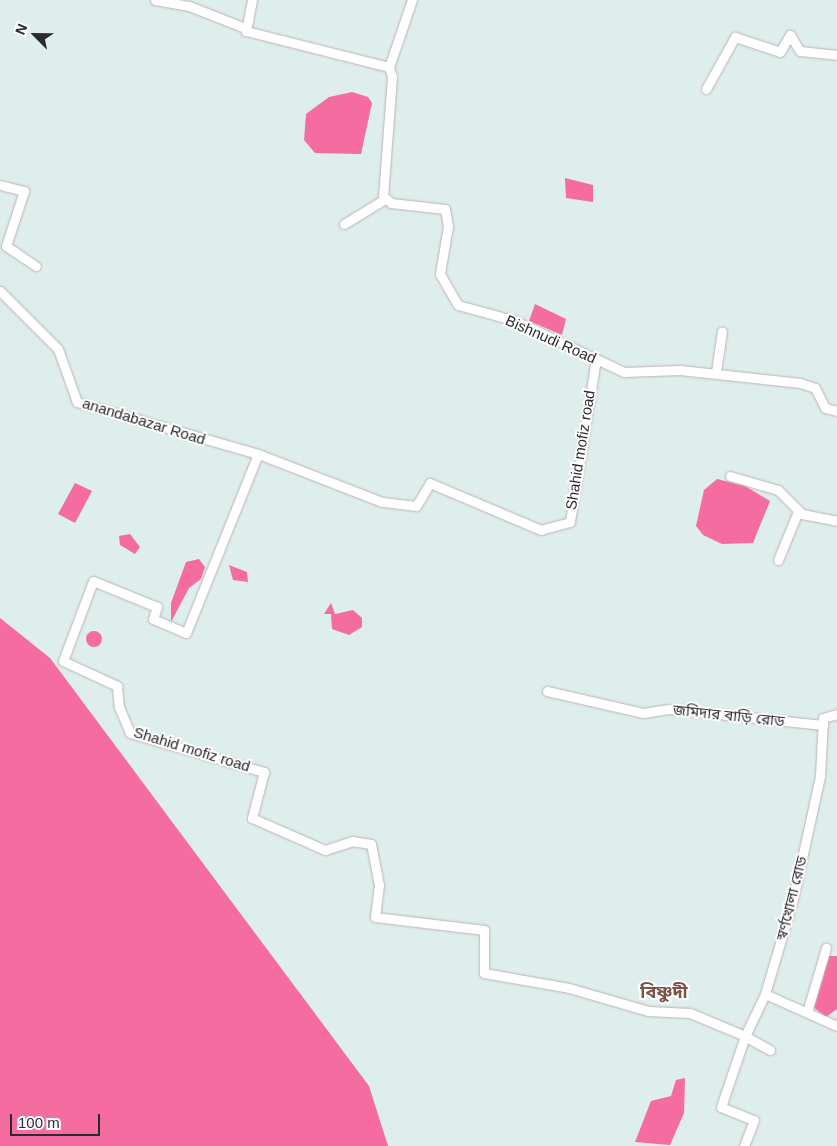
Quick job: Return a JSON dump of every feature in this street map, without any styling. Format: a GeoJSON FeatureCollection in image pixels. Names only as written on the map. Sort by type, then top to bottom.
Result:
{"type":"FeatureCollection","features":[{"type":"Feature","properties":{"kind":"street"},"geometry":{"type":"LineString","coordinates":[[155,0],[190,3],[245,28],[389,68]]}},
{"type":"Feature","properties":{"kind":"street"},"geometry":{"type":"LineString","coordinates":[[245,28],[252,0]]}},
{"type":"Feature","properties":{"kind":"street"},"geometry":{"type":"LineString","coordinates":[[344,224],[385,199],[392,77],[389,68],[412,0]]}},
{"type":"Feature","properties":{"kind":"street"},"geometry":{"type":"LineString","coordinates":[[706,89],[735,37],[780,52],[790,35],[800,51],[837,55]]}},
{"type":"Feature","properties":{"kind":"street"},"geometry":{"type":"LineString","coordinates":[[0,185],[24,191],[6,246],[36,266]]}},
{"type":"Feature","properties":{"kind":"street","name":"Bishnudi Road"},"geometry":{"type":"LineString","coordinates":[[385,199],[445,209],[448,226],[440,274],[458,305],[516,321],[596,360],[636,374],[716,372],[809,385],[825,408],[837,411]]}},
{"type":"Feature","properties":{"kind":"street","name":"anandabazar Road"},"geometry":{"type":"LineString","coordinates":[[0,291],[58,349],[77,402],[258,454]]}},
{"type":"Feature","properties":{"kind":"street"},"geometry":{"type":"LineString","coordinates":[[716,372],[722,330]]}},
{"type":"Feature","properties":{"kind":"street","name":"Shahid mofiz road"},"geometry":{"type":"LineString","coordinates":[[596,360],[570,522],[541,530],[430,483],[416,506],[382,502],[258,454],[235,503],[186,633],[153,619],[158,607],[92,581],[63,661],[117,686],[119,708],[130,733],[264,772],[252,818],[325,850],[352,841],[371,844],[379,885],[375,917],[484,930],[484,973],[569,988],[648,1012],[690,1013],[745,1036]]}},
{"type":"Feature","properties":{"kind":"street"},"geometry":{"type":"LineString","coordinates":[[730,476],[778,490],[802,514]]}},
{"type":"Feature","properties":{"kind":"street"},"geometry":{"type":"LineString","coordinates":[[778,560],[797,514],[837,521]]}},
{"type":"Feature","properties":{"kind":"street","name":"জমিদার বাড়ি রোড"},"geometry":{"type":"LineString","coordinates":[[548,691],[643,712],[670,709],[823,726]]}},
{"type":"Feature","properties":{"kind":"street"},"geometry":{"type":"LineString","coordinates":[[823,726],[828,714],[837,714]]}},
{"type":"Feature","properties":{"kind":"street","name":"স্বর্ণখোলা রোড"},"geometry":{"type":"LineString","coordinates":[[744,1146],[754,1120],[720,1107],[745,1036],[765,994],[810,822],[820,776],[823,726]]}},
{"type":"Feature","properties":{"kind":"street"},"geometry":{"type":"LineString","coordinates":[[807,1012],[826,948]]}},
{"type":"Feature","properties":{"kind":"street"},"geometry":{"type":"LineString","coordinates":[[765,994],[837,1026]]}},
{"type":"Feature","properties":{"kind":"street"},"geometry":{"type":"LineString","coordinates":[[745,1036],[770,1050]]}},
{"type":"Feature","properties":{"kind":"shaded area"},"geometry":{"type":"Polygon","coordinates":[[[352,92],[368,97],[372,103],[361,154],[315,153],[304,140],[306,114],[329,97],[352,92]]]}},
{"type":"Feature","properties":{"kind":"shaded area"},"geometry":{"type":"Polygon","coordinates":[[[565,178],[593,185],[593,202],[566,198],[565,178]]]}},
{"type":"Feature","properties":{"kind":"shaded area"},"geometry":{"type":"Polygon","coordinates":[[[535,304],[566,319],[562,335],[529,321],[535,304]]]}},
{"type":"Feature","properties":{"kind":"shaded area"},"geometry":{"type":"Polygon","coordinates":[[[717,479],[745,486],[770,501],[753,543],[722,544],[703,535],[696,526],[704,490],[717,479]]]}},
{"type":"Feature","properties":{"kind":"shaded area"},"geometry":{"type":"Polygon","coordinates":[[[75,483],[92,491],[75,523],[58,514],[75,483]]]}},
{"type":"Feature","properties":{"kind":"shaded area"},"geometry":{"type":"Polygon","coordinates":[[[130,534],[140,547],[135,554],[120,545],[119,536],[130,534]]]}},
{"type":"Feature","properties":{"kind":"shaded area"},"geometry":{"type":"Polygon","coordinates":[[[199,559],[205,567],[201,579],[189,588],[171,622],[171,603],[186,562],[199,559]]]}},
{"type":"Feature","properties":{"kind":"shaded area"},"geometry":{"type":"Polygon","coordinates":[[[229,565],[247,572],[248,582],[233,580],[229,565]]]}},
{"type":"Feature","properties":{"kind":"shaded area"},"geometry":{"type":"Polygon","coordinates":[[[331,603],[335,614],[353,610],[362,618],[362,627],[349,635],[332,629],[331,614],[324,614],[331,603]]]}},
{"type":"Feature","properties":{"kind":"shaded area"},"geometry":{"type":"Polygon","coordinates":[[[0,618],[50,658],[369,1086],[388,1146],[0,1146],[0,618]]]}},
{"type":"Feature","properties":{"kind":"shaded area"},"geometry":{"type":"Polygon","coordinates":[[[91,631],[97,631],[102,636],[100,645],[91,647],[86,642],[86,636],[91,631]]]}},
{"type":"Feature","properties":{"kind":"shaded area"},"geometry":{"type":"Polygon","coordinates":[[[827,956],[837,956],[837,1009],[826,1017],[813,1007],[827,956]]]}},
{"type":"Feature","properties":{"kind":"shaded area"},"geometry":{"type":"Polygon","coordinates":[[[685,1078],[684,1113],[670,1145],[635,1142],[651,1101],[671,1096],[676,1080],[685,1078]]]}},
{"type":"Feature","properties":{"kind":"district","name":"বিষ্ণুদী"},"geometry":{"type":"Point","coordinates":[664,992]}}]}
